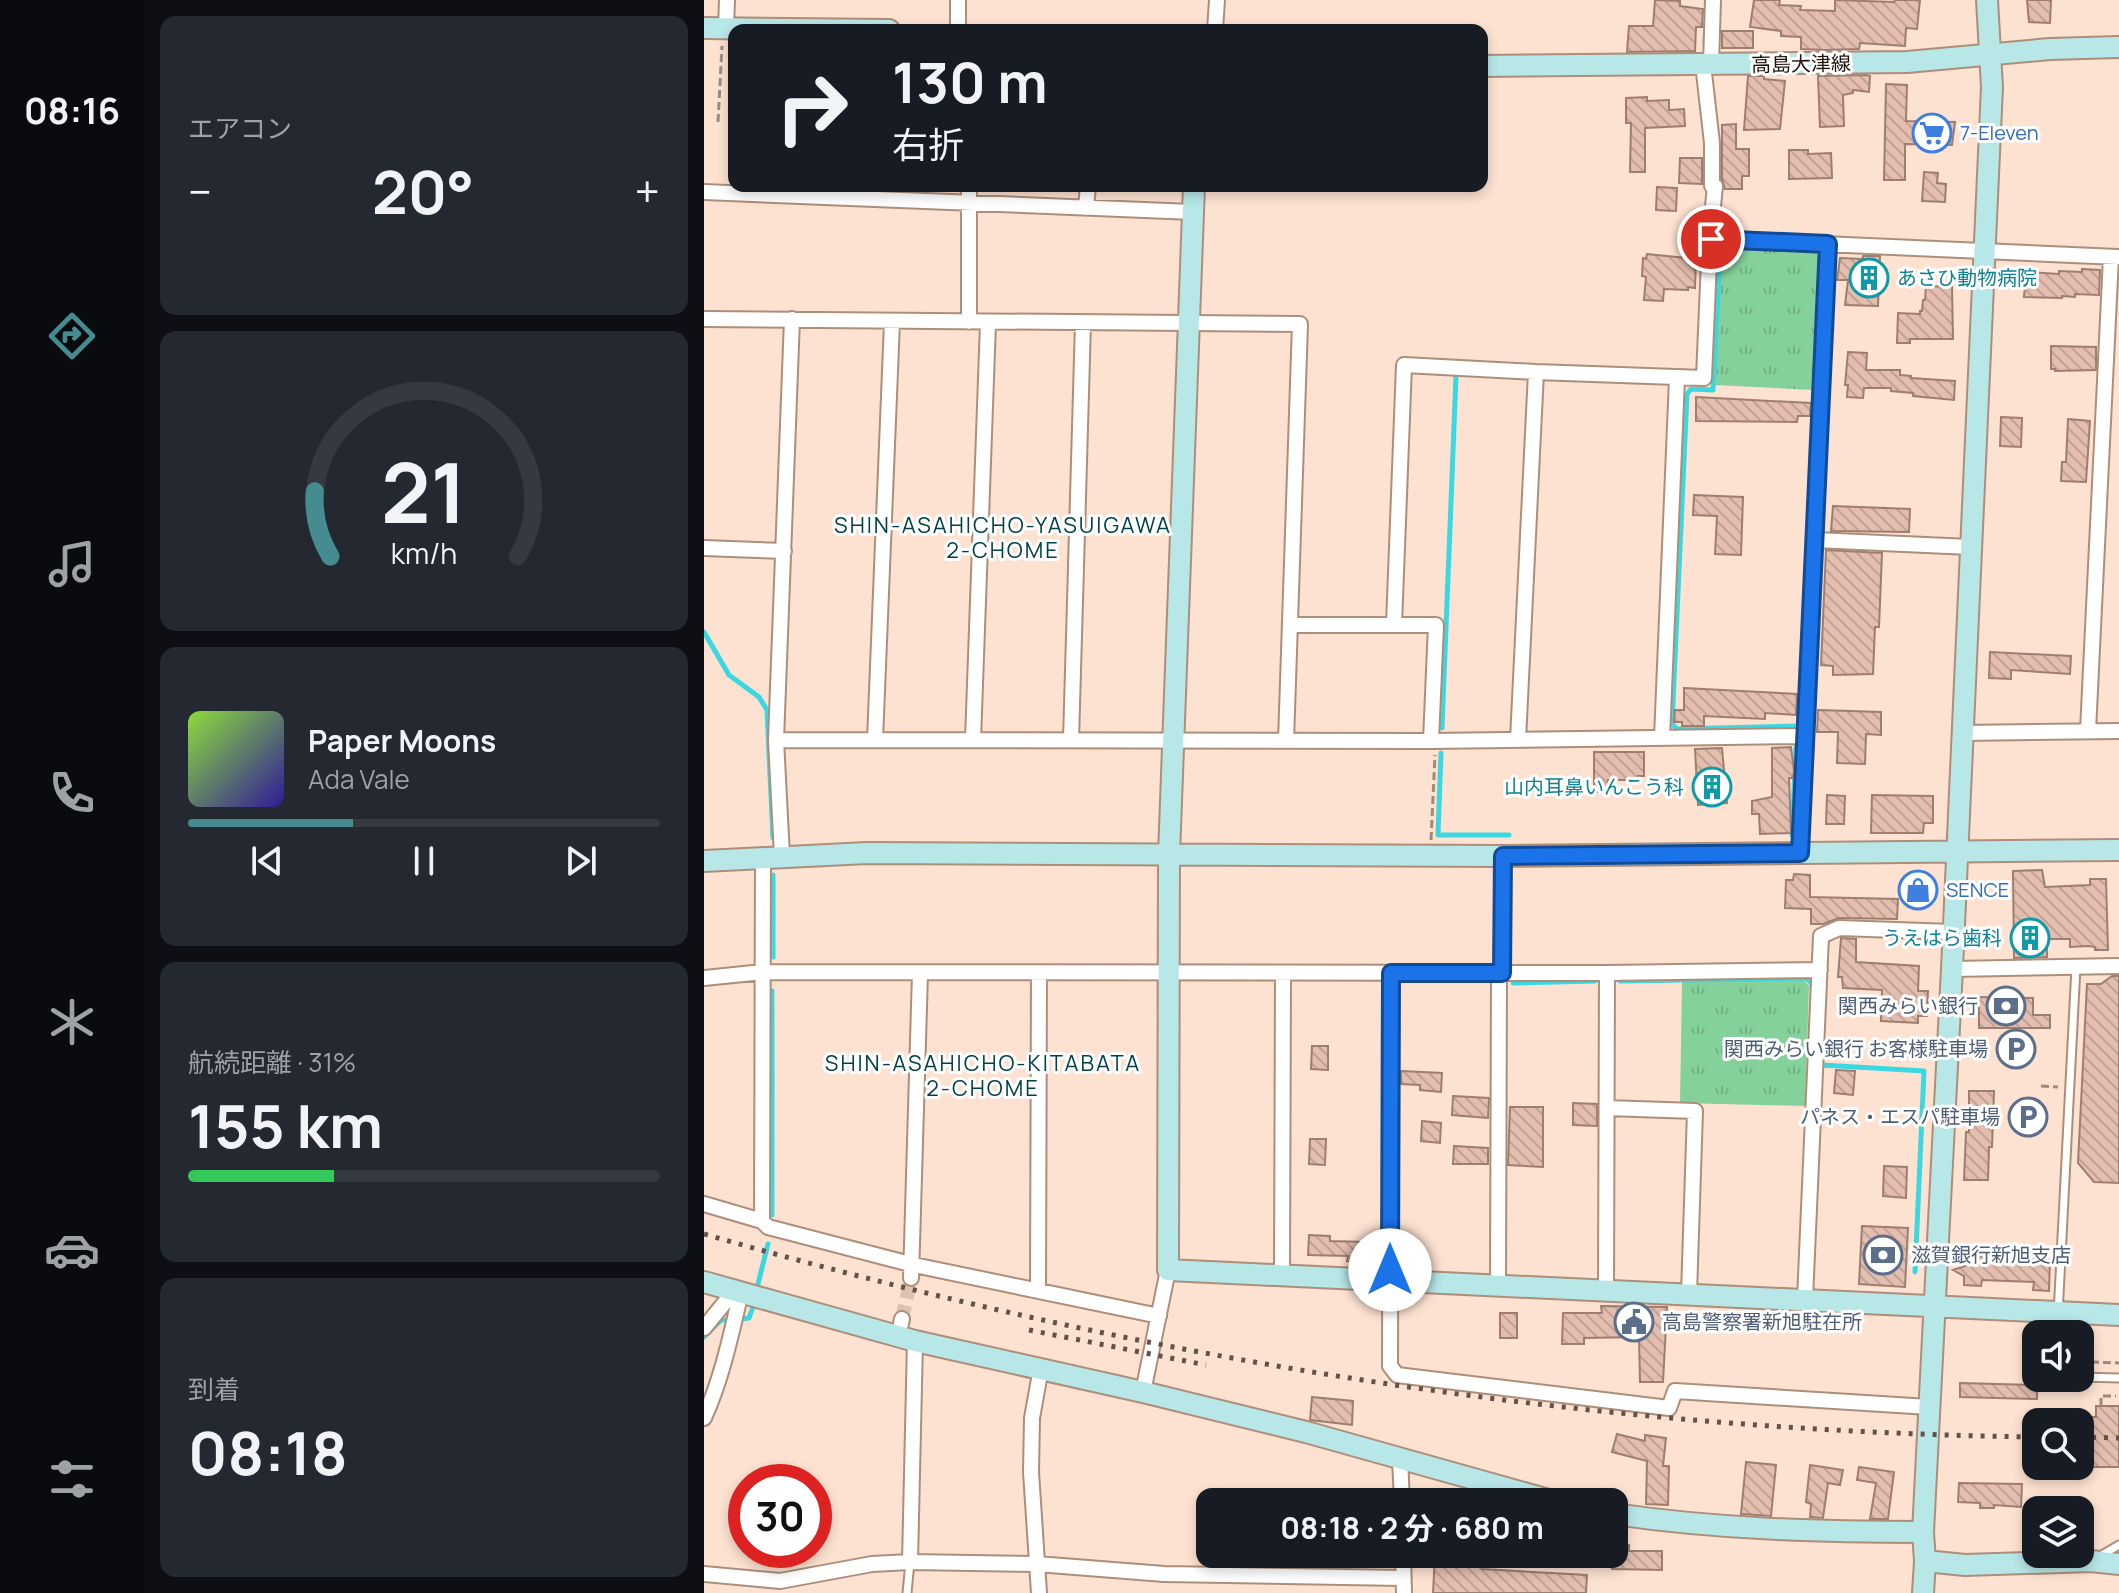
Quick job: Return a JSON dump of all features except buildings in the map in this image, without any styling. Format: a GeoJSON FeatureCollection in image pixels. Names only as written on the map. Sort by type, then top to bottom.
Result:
{"type":"FeatureCollection","features":[{"type":"Feature","properties":{"kind":"street"},"geometry":{"type":"LineString","coordinates":[[717,28],[727,0]]}},
{"type":"Feature","properties":{"kind":"street"},"geometry":{"type":"LineString","coordinates":[[958,0],[958,24]]}},
{"type":"Feature","properties":{"kind":"street"},"geometry":{"type":"LineString","coordinates":[[1215,24],[1217,0]]}},
{"type":"Feature","properties":{"kind":"street"},"geometry":{"type":"LineString","coordinates":[[1394,625],[1404,365],[1704,378],[1715,186],[1712,186],[1707,64],[1713,0]]}},
{"type":"Feature","properties":{"kind":"street"},"geometry":{"type":"LineString","coordinates":[[1923,1593],[1923,1532],[1992,87],[1987,0]]}},
{"type":"Feature","properties":{"kind":"street","name":"高島大津線"},"geometry":{"type":"LineString","coordinates":[[1488,66],[1907,62],[2050,49],[2119,47]]}},
{"type":"Feature","properties":{"kind":"street"},"geometry":{"type":"LineString","coordinates":[[704,192],[1193,212]]}},
{"type":"Feature","properties":{"kind":"street"},"geometry":{"type":"LineString","coordinates":[[969,192],[969,322]]}},
{"type":"Feature","properties":{"kind":"street"},"geometry":{"type":"LineString","coordinates":[[1086,208],[1087,192]]}},
{"type":"Feature","properties":{"kind":"street"},"geometry":{"type":"LineString","coordinates":[[1143,1392],[1168,1270],[1169,855],[1194,192]]}},
{"type":"Feature","properties":{"kind":"street"},"geometry":{"type":"LineString","coordinates":[[1711,239],[2115,257],[2088,731]]}},
{"type":"Feature","properties":{"kind":"street"},"geometry":{"type":"LineString","coordinates":[[1800,853],[1828,244]]}},
{"type":"Feature","properties":{"kind":"street"},"geometry":{"type":"LineString","coordinates":[[704,319],[1300,324],[1286,741]]}},
{"type":"Feature","properties":{"kind":"street"},"geometry":{"type":"LineString","coordinates":[[762,1221],[763,972],[772,856],[792,319]]}},
{"type":"Feature","properties":{"kind":"street"},"geometry":{"type":"LineString","coordinates":[[875,740],[892,322]]}},
{"type":"Feature","properties":{"kind":"street"},"geometry":{"type":"LineString","coordinates":[[973,740],[988,323]]}},
{"type":"Feature","properties":{"kind":"street"},"geometry":{"type":"LineString","coordinates":[[1071,740],[1083,323]]}},
{"type":"Feature","properties":{"kind":"street"},"geometry":{"type":"LineString","coordinates":[[1518,740],[1536,372]]}},
{"type":"Feature","properties":{"kind":"street"},"geometry":{"type":"LineString","coordinates":[[1662,738],[1677,378]]}},
{"type":"Feature","properties":{"kind":"street"},"geometry":{"type":"LineString","coordinates":[[1815,540],[1970,547]]}},
{"type":"Feature","properties":{"kind":"street"},"geometry":{"type":"LineString","coordinates":[[704,548],[784,551]]}},
{"type":"Feature","properties":{"kind":"street"},"geometry":{"type":"LineString","coordinates":[[1290,625],[1436,625],[1434,741]]}},
{"type":"Feature","properties":{"kind":"street"},"geometry":{"type":"LineString","coordinates":[[1962,733],[2119,731]]}},
{"type":"Feature","properties":{"kind":"street"},"geometry":{"type":"LineString","coordinates":[[776,740],[1434,741],[1804,736]]}},
{"type":"Feature","properties":{"kind":"street"},"geometry":{"type":"LineString","coordinates":[[704,861],[867,853],[1503,856],[2119,850]]}},
{"type":"Feature","properties":{"kind":"street"},"geometry":{"type":"LineString","coordinates":[[1498,1286],[1503,856]]}},
{"type":"Feature","properties":{"kind":"street"},"geometry":{"type":"LineString","coordinates":[[1805,1299],[1821,936],[1839,928],[1953,932]]}},
{"type":"Feature","properties":{"kind":"street"},"geometry":{"type":"LineString","coordinates":[[1952,969],[2119,966]]}},
{"type":"Feature","properties":{"kind":"street"},"geometry":{"type":"LineString","coordinates":[[704,978],[763,972],[1607,973],[1820,970]]}},
{"type":"Feature","properties":{"kind":"street"},"geometry":{"type":"LineString","coordinates":[[912,1271],[920,973]]}},
{"type":"Feature","properties":{"kind":"street"},"geometry":{"type":"LineString","coordinates":[[1038,1291],[1039,973]]}},
{"type":"Feature","properties":{"kind":"street"},"geometry":{"type":"LineString","coordinates":[[1282,1276],[1283,973]]}},
{"type":"Feature","properties":{"kind":"street"},"geometry":{"type":"LineString","coordinates":[[1391,973],[1390,1366],[1397,1375],[1669,1408],[1675,1391],[1929,1407]]}},
{"type":"Feature","properties":{"kind":"street"},"geometry":{"type":"LineString","coordinates":[[1606,1290],[1607,973]]}},
{"type":"Feature","properties":{"kind":"street"},"geometry":{"type":"LineString","coordinates":[[1607,1108],[1695,1111],[1689,1294]]}},
{"type":"Feature","properties":{"kind":"street"},"geometry":{"type":"LineString","coordinates":[[704,1204],[912,1271],[1038,1291],[1159,1316]]}},
{"type":"Feature","properties":{"kind":"street"},"geometry":{"type":"LineString","coordinates":[[1168,1270],[2119,1315]]}},
{"type":"Feature","properties":{"kind":"street"},"geometry":{"type":"LineString","coordinates":[[704,1282],[1143,1392],[1506,1488]]}},
{"type":"Feature","properties":{"kind":"street"},"geometry":{"type":"LineString","coordinates":[[704,1328],[738,1291]]}},
{"type":"Feature","properties":{"kind":"street"},"geometry":{"type":"LineString","coordinates":[[704,1418],[726,1357],[738,1291]]}},
{"type":"Feature","properties":{"kind":"street"},"geometry":{"type":"LineString","coordinates":[[905,1332],[910,1562]]}},
{"type":"Feature","properties":{"kind":"street"},"geometry":{"type":"LineString","coordinates":[[1039,1593],[1031,1458],[1032,1418],[1041,1368]]}},
{"type":"Feature","properties":{"kind":"street"},"geometry":{"type":"LineString","coordinates":[[1400,1458],[1401,1488]]}},
{"type":"Feature","properties":{"kind":"street"},"geometry":{"type":"LineString","coordinates":[[1628,1516],[1694,1525],[1807,1532],[1923,1532]]}},
{"type":"Feature","properties":{"kind":"street"},"geometry":{"type":"LineString","coordinates":[[1925,1561],[1965,1565],[2022,1563]]}},
{"type":"Feature","properties":{"kind":"street"},"geometry":{"type":"LineString","coordinates":[[2094,1561],[2119,1564]]}},
{"type":"Feature","properties":{"kind":"street"},"geometry":{"type":"LineString","coordinates":[[704,1574],[780,1581],[872,1564],[1037,1564],[1403,1586]]}},
{"type":"Feature","properties":{"kind":"lane"},"geometry":{"type":"LineString","coordinates":[[2058,1320],[2076,967]]}},
{"type":"Feature","properties":{"kind":"lane"},"geometry":{"type":"LineString","coordinates":[[2094,1377],[2119,1378]]}},
{"type":"Feature","properties":{"kind":"lane"},"geometry":{"type":"LineString","coordinates":[[2094,1559],[2119,1545]]}},
{"type":"Feature","properties":{"kind":"lane"},"geometry":{"type":"LineString","coordinates":[[907,1593],[910,1562]]}},
{"type":"Feature","properties":{"kind":"path"},"geometry":{"type":"LineString","coordinates":[[717,28],[718,122]]}},
{"type":"Feature","properties":{"kind":"path"},"geometry":{"type":"LineString","coordinates":[[1431,856],[1434,741]]}},
{"type":"Feature","properties":{"kind":"path"},"geometry":{"type":"LineString","coordinates":[[2041,1086],[2069,1088]]}},
{"type":"Feature","properties":{"kind":"path"},"geometry":{"type":"LineString","coordinates":[[2094,1362],[2119,1363]]}},
{"type":"Feature","properties":{"kind":"path"},"geometry":{"type":"LineString","coordinates":[[2101,1406],[2101,1396],[2116,1396]]}},
{"type":"Feature","properties":{"kind":"green space"},"geometry":{"type":"Polygon","coordinates":[[[1722,245],[1815,250],[1820,257],[1814,390],[1715,385],[1722,245]]]}},
{"type":"Feature","properties":{"kind":"green space"},"geometry":{"type":"Polygon","coordinates":[[[1803,979],[1809,986],[1805,1106],[1680,1103],[1682,982],[1803,979]]]}},
{"type":"Feature","properties":{"kind":"waterway"},"geometry":{"type":"LineString","coordinates":[[1705,43],[1706,21]]}},
{"type":"Feature","properties":{"kind":"waterway"},"geometry":{"type":"LineString","coordinates":[[1720,251],[1713,390],[1691,389],[1687,394],[1672,724],[1677,729],[1797,726]]}},
{"type":"Feature","properties":{"kind":"waterway"},"geometry":{"type":"LineString","coordinates":[[1442,728],[1456,376]]}},
{"type":"Feature","properties":{"kind":"waterway"},"geometry":{"type":"LineString","coordinates":[[704,632],[729,675],[759,697],[767,710],[773,838]]}},
{"type":"Feature","properties":{"kind":"waterway"},"geometry":{"type":"LineString","coordinates":[[1792,835],[1796,747]]}},
{"type":"Feature","properties":{"kind":"waterway"},"geometry":{"type":"LineString","coordinates":[[1441,753],[1438,835],[1509,835]]}},
{"type":"Feature","properties":{"kind":"waterway"},"geometry":{"type":"LineString","coordinates":[[773,875],[773,957]]}},
{"type":"Feature","properties":{"kind":"waterway"},"geometry":{"type":"LineString","coordinates":[[1620,981],[1806,978],[1812,988]]}},
{"type":"Feature","properties":{"kind":"waterway"},"geometry":{"type":"LineString","coordinates":[[1513,983],[1595,981]]}},
{"type":"Feature","properties":{"kind":"waterway"},"geometry":{"type":"LineString","coordinates":[[772,991],[772,1215]]}},
{"type":"Feature","properties":{"kind":"waterway"},"geometry":{"type":"LineString","coordinates":[[1822,1065],[1924,1071],[1915,1272]]}},
{"type":"Feature","properties":{"kind":"waterway"},"geometry":{"type":"LineString","coordinates":[[757,1288],[768,1244]]}},
{"type":"Feature","properties":{"kind":"waterway"},"geometry":{"type":"LineString","coordinates":[[739,1319],[749,1318],[753,1307]]}},
{"type":"Feature","properties":{"kind":"waterway"},"geometry":{"type":"LineString","coordinates":[[704,1337],[721,1320],[731,1320]]}},
{"type":"Feature","properties":{"kind":"tunnel"},"geometry":{"type":"LineString","coordinates":[[902,1319],[911,1278]]}},
{"type":"Feature","properties":{"kind":"railway"},"geometry":{"type":"LineString","coordinates":[[704,1234],[1032,1318],[1197,1352],[1363,1380],[1530,1403],[1698,1420],[1866,1432],[2022,1437]]}},
{"type":"Feature","properties":{"kind":"railway"},"geometry":{"type":"LineString","coordinates":[[1029,1330],[1206,1365]]}},
{"type":"Feature","properties":{"kind":"railway"},"geometry":{"type":"LineString","coordinates":[[2094,1437],[2119,1438]]}},
{"type":"Feature","properties":{"kind":"place","name":"7-Eleven"},"geometry":{"type":"Point","coordinates":[1932,133]}},
{"type":"Feature","properties":{"kind":"place","name":"あさひ動物病院"},"geometry":{"type":"Point","coordinates":[1869,278]}},
{"type":"Feature","properties":{"kind":"place","name":"山内耳鼻いんこう科"},"geometry":{"type":"Point","coordinates":[1712,787]}},
{"type":"Feature","properties":{"kind":"place","name":"SENCE"},"geometry":{"type":"Point","coordinates":[1918,890]}},
{"type":"Feature","properties":{"kind":"place","name":"うえはら歯科"},"geometry":{"type":"Point","coordinates":[2030,938]}},
{"type":"Feature","properties":{"kind":"place","name":"関西みらい銀行"},"geometry":{"type":"Point","coordinates":[2006,1006]}},
{"type":"Feature","properties":{"kind":"place","name":"関西みらい銀行 お客様駐車場"},"geometry":{"type":"Point","coordinates":[2016,1049]}},
{"type":"Feature","properties":{"kind":"place","name":"パネス・エスパ駐車場"},"geometry":{"type":"Point","coordinates":[2028,1117]}},
{"type":"Feature","properties":{"kind":"place","name":"滋賀銀行新旭支店"},"geometry":{"type":"Point","coordinates":[1883,1255]}},
{"type":"Feature","properties":{"kind":"place","name":"高島警察署新旭駐在所"},"geometry":{"type":"Point","coordinates":[1634,1322]}},
{"type":"Feature","properties":{"kind":"district","name":"SHIN-ASAHICHO-YASUIGAWA 2-CHOME"},"geometry":{"type":"Point","coordinates":[1003,538]}},
{"type":"Feature","properties":{"kind":"district","name":"SHIN-ASAHICHO-KITABATA 2-CHOME"},"geometry":{"type":"Point","coordinates":[983,1076]}},
{"type":"Feature","properties":{"kind":"route"},"geometry":{"type":"LineString","coordinates":[[1390,1270],[1391,973],[1502,973],[1503,856],[1800,853],[1828,244],[1711,239]]}}]}
